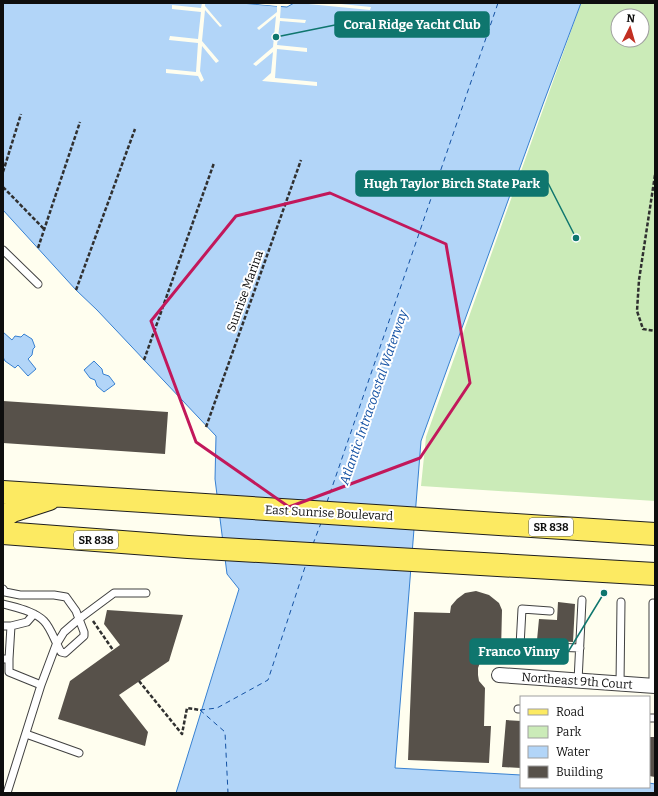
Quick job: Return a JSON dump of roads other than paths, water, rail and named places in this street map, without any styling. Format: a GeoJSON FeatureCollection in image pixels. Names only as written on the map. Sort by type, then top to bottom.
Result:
{"type":"FeatureCollection","features":[{"type":"Feature","properties":{"kind":"main road","name":"East Sunrise Boulevard"},"geometry":{"type":"LineString","coordinates":[[3,492],[655,534]]}},
{"type":"Feature","properties":{"kind":"main road"},"geometry":{"type":"LineString","coordinates":[[3,517],[12,511],[59,496]]}},
{"type":"Feature","properties":{"kind":"main road","name":"SR 838"},"geometry":{"type":"LineString","coordinates":[[3,533],[188,547],[655,574]]}},
{"type":"Feature","properties":{"kind":"street","name":"Northeast 9th Court"},"geometry":{"type":"LineString","coordinates":[[499,675],[654,686]]}},
{"type":"Feature","properties":{"kind":"lane"},"geometry":{"type":"LineString","coordinates":[[3,250],[38,284]]}},
{"type":"Feature","properties":{"kind":"lane"},"geometry":{"type":"LineString","coordinates":[[3,589],[5,592],[20,595],[54,595],[66,597],[76,611],[84,632],[84,636],[65,653],[61,652],[45,622],[34,614],[3,604]]}},
{"type":"Feature","properties":{"kind":"lane"},"geometry":{"type":"LineString","coordinates":[[7,793],[41,685],[56,644],[64,632],[114,593],[146,593]]}},
{"type":"Feature","properties":{"kind":"lane"},"geometry":{"type":"LineString","coordinates":[[578,681],[582,600]]}},
{"type":"Feature","properties":{"kind":"lane"},"geometry":{"type":"LineString","coordinates":[[620,684],[621,602]]}},
{"type":"Feature","properties":{"kind":"lane"},"geometry":{"type":"LineString","coordinates":[[653,603],[654,686]]}},
{"type":"Feature","properties":{"kind":"lane"},"geometry":{"type":"LineString","coordinates":[[550,611],[522,609],[520,646],[580,648]]}},
{"type":"Feature","properties":{"kind":"lane"},"geometry":{"type":"LineString","coordinates":[[3,626],[11,626],[28,622],[34,614]]}},
{"type":"Feature","properties":{"kind":"lane"},"geometry":{"type":"LineString","coordinates":[[11,626],[6,659],[9,672],[41,685]]}},
{"type":"Feature","properties":{"kind":"lane"},"geometry":{"type":"LineString","coordinates":[[26,734],[79,754]]}},
{"type":"Feature","properties":{"kind":"water","name":"Atlantic Intracoastal Waterway"},"geometry":{"type":"Polygon","coordinates":[[[3,3],[241,3],[287,7],[294,3],[581,3],[421,441],[395,768],[520,775],[520,788],[650,788],[650,783],[655,784],[655,793],[176,793],[239,589],[227,574],[215,479],[216,436],[97,310],[76,290],[3,210],[3,3]]]}},
{"type":"Feature","properties":{"kind":"water"},"geometry":{"type":"Polygon","coordinates":[[[3,332],[12,340],[15,336],[21,337],[24,334],[32,339],[35,347],[32,355],[28,359],[36,369],[28,376],[18,365],[15,368],[5,361],[3,357],[3,332]]]}},
{"type":"Feature","properties":{"kind":"water"},"geometry":{"type":"Polygon","coordinates":[[[94,361],[102,369],[103,374],[109,376],[115,384],[104,392],[97,386],[95,380],[90,378],[84,370],[94,361]]]}},
{"type":"Feature","properties":{"kind":"place","name":"Coral Ridge Yacht Club"},"geometry":{"type":"Point","coordinates":[276,37]}},
{"type":"Feature","properties":{"kind":"place","name":"Hugh Taylor Birch State Park"},"geometry":{"type":"Point","coordinates":[576,238]}},
{"type":"Feature","properties":{"kind":"place","name":"Franco Vinny"},"geometry":{"type":"Point","coordinates":[604,593]}}]}
